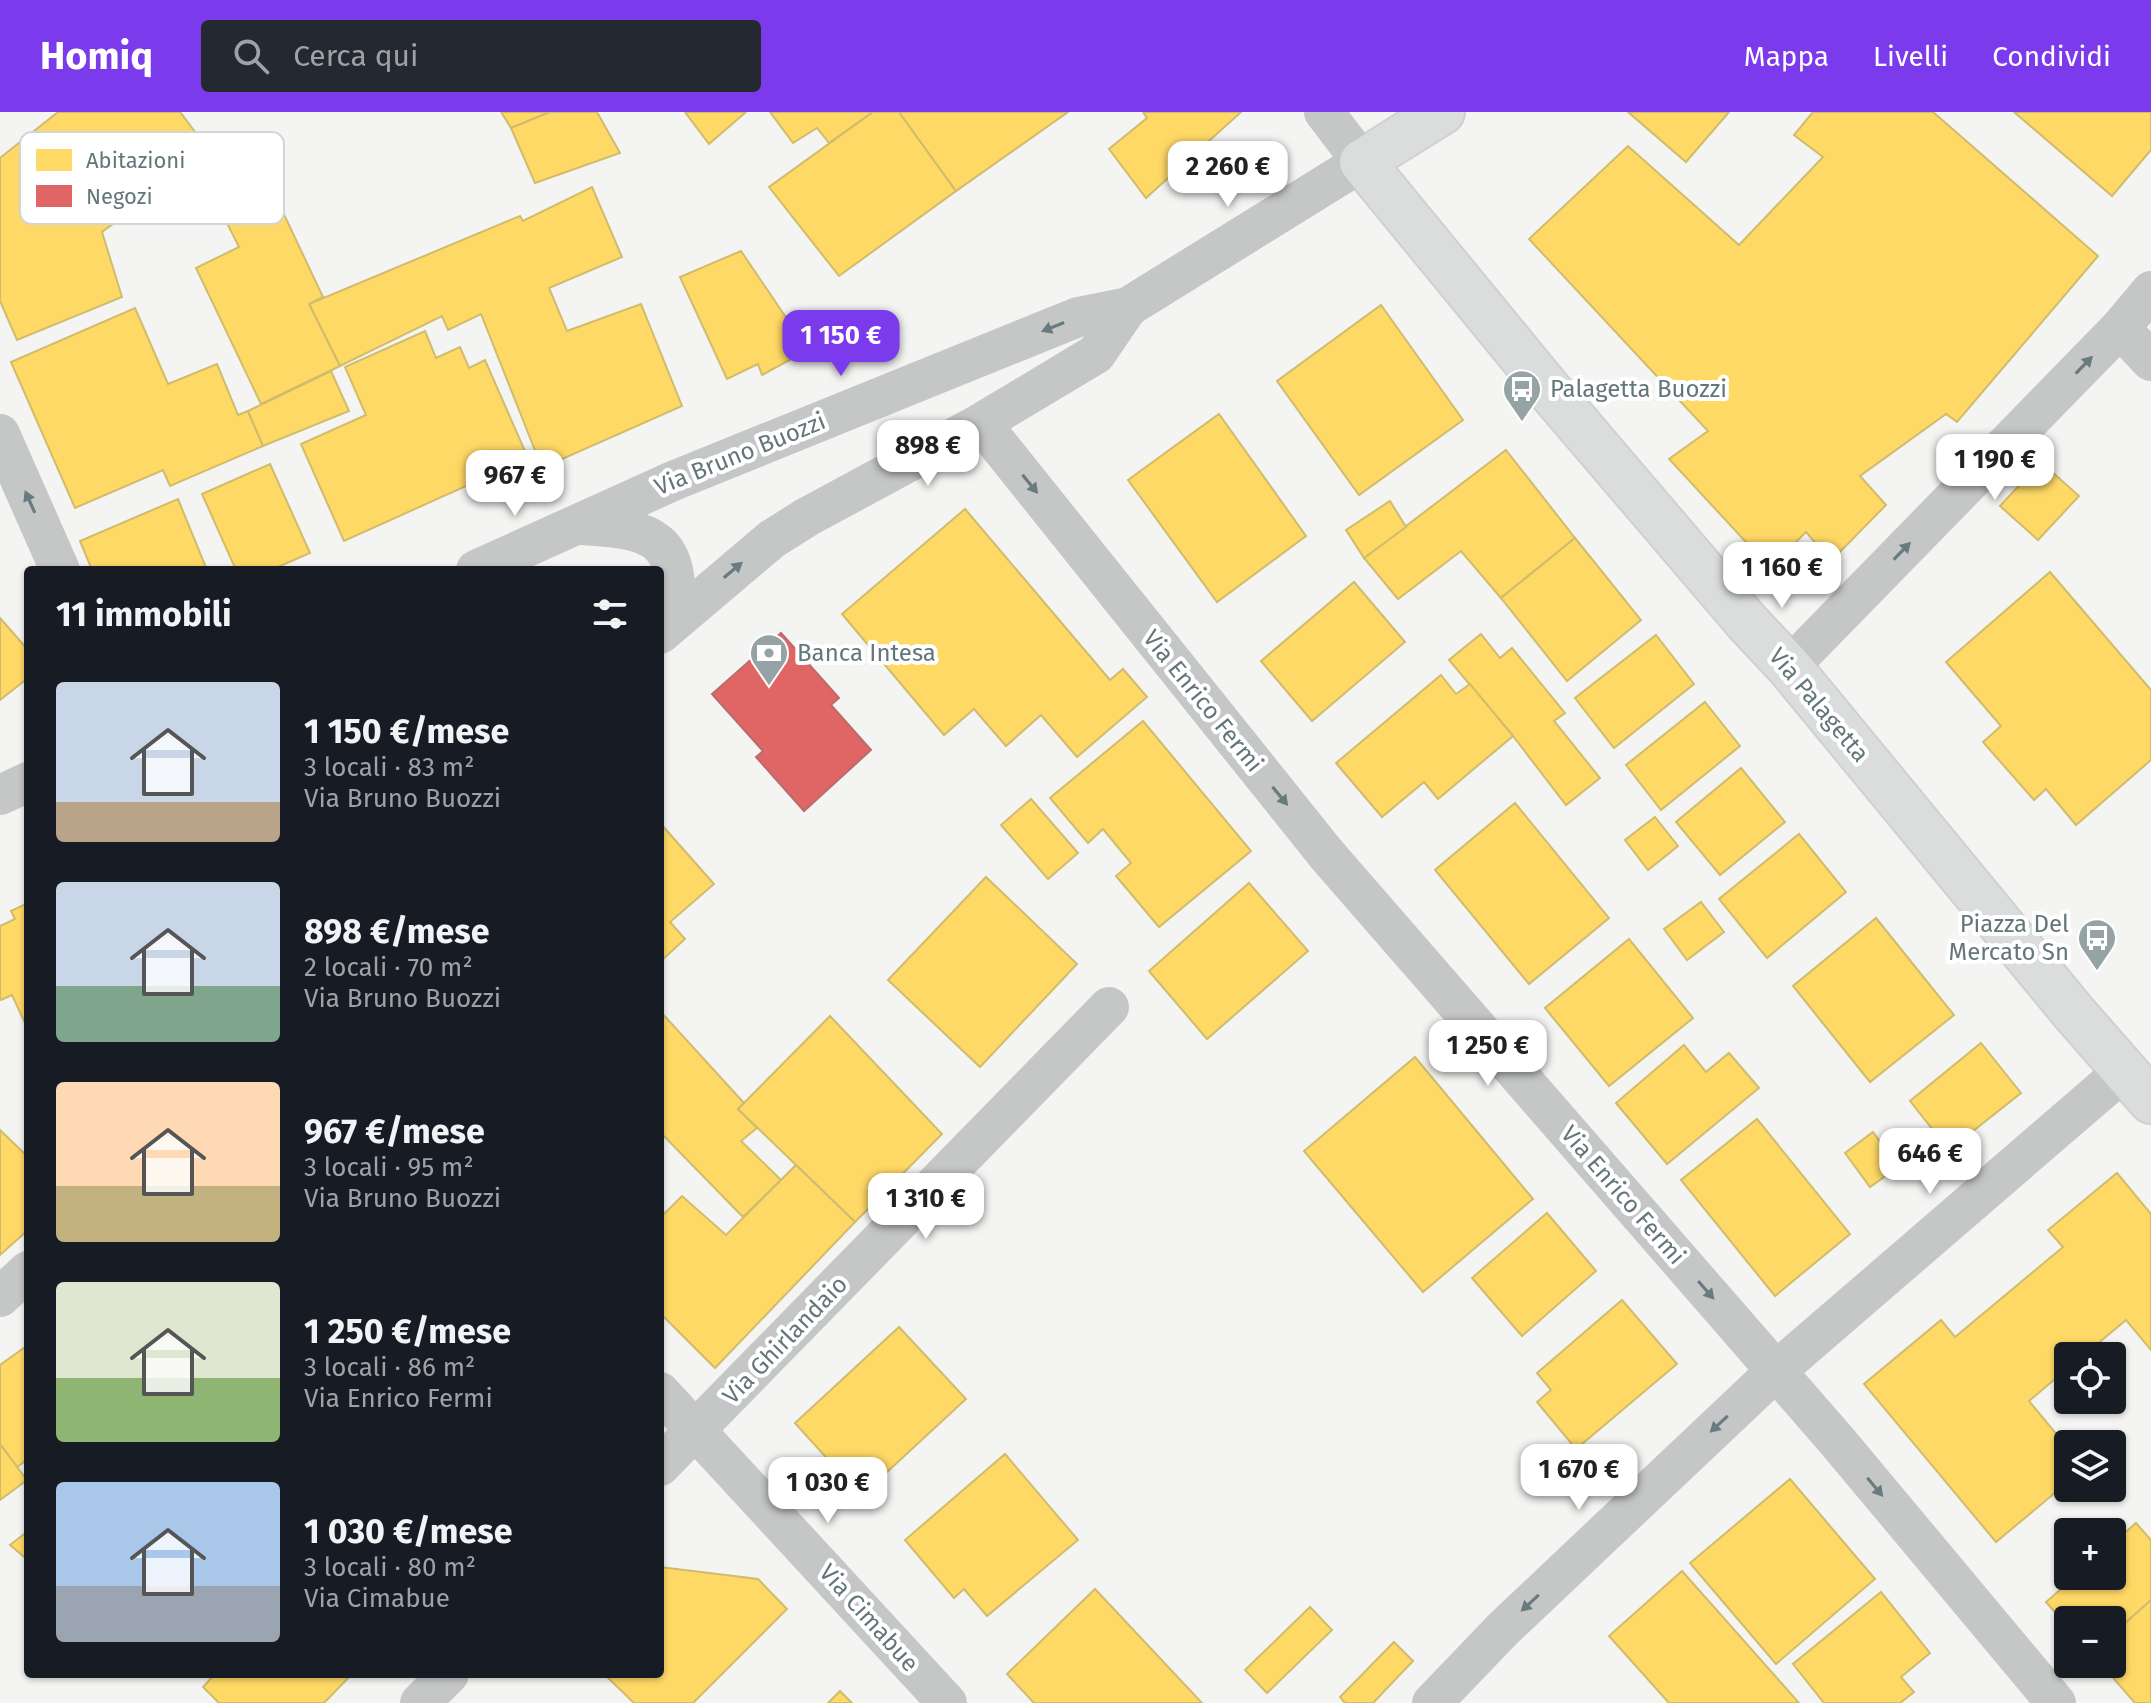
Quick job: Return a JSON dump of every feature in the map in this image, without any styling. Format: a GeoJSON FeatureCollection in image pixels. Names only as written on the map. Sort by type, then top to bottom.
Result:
{"type":"FeatureCollection","features":[{"type":"Feature","properties":{"kind":"street"},"geometry":{"type":"LineString","coordinates":[[1324,112],[1362,162]]}},
{"type":"Feature","properties":{"kind":"street","name":"Via Bruno Buozzi"},"geometry":{"type":"LineString","coordinates":[[485,566],[697,471],[1078,317],[1128,307],[1442,112]]}},
{"type":"Feature","properties":{"kind":"street","name":"Via Palagetta"},"geometry":{"type":"LineString","coordinates":[[1362,162],[1554,396],[1789,667],[2074,1013],[2138,1086]]}},
{"type":"Feature","properties":{"kind":"street"},"geometry":{"type":"LineString","coordinates":[[1789,667],[2120,328],[2151,291]]}},
{"type":"Feature","properties":{"kind":"street","name":"Via Bruno Buozzi"},"geometry":{"type":"LineString","coordinates":[[667,627],[765,543],[981,423],[1096,354],[1128,307]]}},
{"type":"Feature","properties":{"kind":"street"},"geometry":{"type":"LineString","coordinates":[[2120,328],[2151,361]]}},
{"type":"Feature","properties":{"kind":"street","name":"Via Enrico Fermi"},"geometry":{"type":"LineString","coordinates":[[981,423],[1327,855],[1776,1371],[2056,1703]]}},
{"type":"Feature","properties":{"kind":"street"},"geometry":{"type":"LineString","coordinates":[[0,434],[58,566]]}},
{"type":"Feature","properties":{"kind":"street","name":"Via Bruno Buozzi"},"geometry":{"type":"LineString","coordinates":[[579,524],[632,530],[659,541],[672,566],[676,600],[667,627]]}},
{"type":"Feature","properties":{"kind":"street"},"geometry":{"type":"LineString","coordinates":[[0,795],[24,784]]}},
{"type":"Feature","properties":{"kind":"street","name":"Via Ghirlandaio"},"geometry":{"type":"LineString","coordinates":[[664,1462],[1109,1007]]}},
{"type":"Feature","properties":{"kind":"street"},"geometry":{"type":"LineString","coordinates":[[1432,1703],[1503,1629],[1776,1371],[2138,1086]]}},
{"type":"Feature","properties":{"kind":"street"},"geometry":{"type":"LineString","coordinates":[[0,1297],[24,1275]]}},
{"type":"Feature","properties":{"kind":"street","name":"Via Cimabue"},"geometry":{"type":"LineString","coordinates":[[664,1396],[947,1703]]}},
{"type":"Feature","properties":{"kind":"street"},"geometry":{"type":"LineString","coordinates":[[420,1703],[445,1678]]}},
{"type":"Feature","properties":{"kind":"building: Abitazioni"},"geometry":{"type":"Polygon","coordinates":[[[58,112],[180,112],[195,132],[33,132],[58,112]]]}},
{"type":"Feature","properties":{"kind":"building: Abitazioni"},"geometry":{"type":"Polygon","coordinates":[[[501,112],[550,112],[511,128],[501,112]]]}},
{"type":"Feature","properties":{"kind":"building: Abitazioni"},"geometry":{"type":"Polygon","coordinates":[[[550,112],[597,112],[620,153],[535,183],[511,128],[550,112]]]}},
{"type":"Feature","properties":{"kind":"building: Abitazioni"},"geometry":{"type":"Polygon","coordinates":[[[685,112],[746,112],[709,144],[685,112]]]}},
{"type":"Feature","properties":{"kind":"building: Abitazioni"},"geometry":{"type":"Polygon","coordinates":[[[770,112],[873,112],[829,143],[817,128],[793,143],[770,112]]]}},
{"type":"Feature","properties":{"kind":"building: Abitazioni"},"geometry":{"type":"Polygon","coordinates":[[[873,112],[899,112],[956,191],[839,276],[769,187],[873,112]]]}},
{"type":"Feature","properties":{"kind":"building: Abitazioni"},"geometry":{"type":"Polygon","coordinates":[[[899,112],[1068,112],[956,191],[899,112]]]}},
{"type":"Feature","properties":{"kind":"building: Abitazioni"},"geometry":{"type":"Polygon","coordinates":[[[1143,112],[1241,112],[1146,198],[1109,149],[1147,118],[1143,112]]]}},
{"type":"Feature","properties":{"kind":"building: Abitazioni"},"geometry":{"type":"Polygon","coordinates":[[[1628,112],[1729,112],[1686,162],[1628,112]]]}},
{"type":"Feature","properties":{"kind":"building: Abitazioni"},"geometry":{"type":"Polygon","coordinates":[[[1813,112],[1933,112],[2098,256],[1957,422],[1946,414],[1860,476],[1886,505],[1831,561],[1806,532],[1770,568],[1669,459],[1708,431],[1529,239],[1628,146],[1739,245],[1823,157],[1794,135],[1813,112]]]}},
{"type":"Feature","properties":{"kind":"building: Abitazioni"},"geometry":{"type":"Polygon","coordinates":[[[2014,112],[2151,112],[2151,150],[2112,196],[2014,112]]]}},
{"type":"Feature","properties":{"kind":"building: Abitazioni"},"geometry":{"type":"Polygon","coordinates":[[[20,142],[20,224],[113,224],[102,232],[122,297],[17,340],[0,301],[0,158],[20,142]]]}},
{"type":"Feature","properties":{"kind":"building: Abitazioni"},"geometry":{"type":"Polygon","coordinates":[[[592,187],[622,257],[549,288],[567,331],[641,304],[682,406],[542,468],[481,314],[448,330],[442,316],[340,366],[309,304],[520,216],[523,221],[592,187]]]}},
{"type":"Feature","properties":{"kind":"building: Abitazioni"},"geometry":{"type":"Polygon","coordinates":[[[284,214],[323,297],[309,304],[340,366],[261,404],[196,268],[239,247],[228,224],[284,224],[284,214]]]}},
{"type":"Feature","properties":{"kind":"building: Abitazioni"},"geometry":{"type":"Polygon","coordinates":[[[741,251],[808,350],[762,375],[758,364],[727,379],[680,277],[741,251]]]}},
{"type":"Feature","properties":{"kind":"building: Abitazioni"},"geometry":{"type":"Polygon","coordinates":[[[1381,305],[1463,420],[1359,495],[1277,381],[1381,305]]]}},
{"type":"Feature","properties":{"kind":"building: Abitazioni"},"geometry":{"type":"Polygon","coordinates":[[[135,308],[168,384],[217,364],[238,415],[248,411],[263,446],[170,486],[163,470],[75,508],[11,362],[135,308]]]}},
{"type":"Feature","properties":{"kind":"building: Abitazioni"},"geometry":{"type":"Polygon","coordinates":[[[425,331],[436,358],[460,347],[469,368],[485,360],[528,458],[344,541],[301,444],[366,415],[345,367],[425,331]]]}},
{"type":"Feature","properties":{"kind":"building: Abitazioni"},"geometry":{"type":"Polygon","coordinates":[[[331,371],[349,411],[263,446],[248,411],[331,371]]]}},
{"type":"Feature","properties":{"kind":"building: Abitazioni"},"geometry":{"type":"Polygon","coordinates":[[[1219,414],[1306,536],[1217,602],[1128,480],[1219,414]]]}},
{"type":"Feature","properties":{"kind":"building: Abitazioni"},"geometry":{"type":"Polygon","coordinates":[[[1506,450],[1575,538],[1501,598],[1461,551],[1398,599],[1364,558],[1506,450]]]}},
{"type":"Feature","properties":{"kind":"building: Abitazioni"},"geometry":{"type":"Polygon","coordinates":[[[2041,462],[2079,496],[2038,540],[2000,506],[2041,462]]]}},
{"type":"Feature","properties":{"kind":"building: Abitazioni"},"geometry":{"type":"Polygon","coordinates":[[[270,464],[310,553],[280,566],[234,566],[202,494],[270,464]]]}},
{"type":"Feature","properties":{"kind":"building: Abitazioni"},"geometry":{"type":"Polygon","coordinates":[[[178,499],[205,566],[90,566],[80,541],[178,499]]]}},
{"type":"Feature","properties":{"kind":"building: Abitazioni"},"geometry":{"type":"Polygon","coordinates":[[[1390,501],[1406,527],[1364,558],[1346,530],[1390,501]]]}},
{"type":"Feature","properties":{"kind":"building: Abitazioni"},"geometry":{"type":"Polygon","coordinates":[[[965,509],[1110,680],[1123,669],[1147,697],[1077,757],[1041,715],[1006,746],[974,709],[944,735],[842,614],[965,509]]]}},
{"type":"Feature","properties":{"kind":"building: Abitazioni"},"geometry":{"type":"Polygon","coordinates":[[[1575,538],[1641,620],[1567,681],[1501,598],[1575,538]]]}},
{"type":"Feature","properties":{"kind":"building: Abitazioni"},"geometry":{"type":"Polygon","coordinates":[[[2050,572],[2151,690],[2151,760],[2076,825],[2046,789],[2034,800],[1983,742],[2001,726],[1946,662],[2050,572]]]}},
{"type":"Feature","properties":{"kind":"building: Abitazioni"},"geometry":{"type":"Polygon","coordinates":[[[1354,582],[1405,642],[1312,721],[1261,661],[1354,582]]]}},
{"type":"Feature","properties":{"kind":"building: Abitazioni"},"geometry":{"type":"Polygon","coordinates":[[[0,618],[24,645],[24,681],[0,700],[0,618]]]}},
{"type":"Feature","properties":{"kind":"building: Abitazioni"},"geometry":{"type":"Polygon","coordinates":[[[1481,634],[1500,658],[1512,648],[1565,713],[1554,721],[1600,778],[1566,805],[1449,660],[1481,634]]]}},
{"type":"Feature","properties":{"kind":"building: Abitazioni"},"geometry":{"type":"Polygon","coordinates":[[[1656,635],[1694,684],[1614,748],[1575,698],[1656,635]]]}},
{"type":"Feature","properties":{"kind":"building: Abitazioni"},"geometry":{"type":"Polygon","coordinates":[[[1441,675],[1456,694],[1470,684],[1513,736],[1438,799],[1424,782],[1382,817],[1336,763],[1441,675]]]}},
{"type":"Feature","properties":{"kind":"building: Abitazioni"},"geometry":{"type":"Polygon","coordinates":[[[1705,702],[1740,746],[1661,810],[1626,765],[1705,702]]]}},
{"type":"Feature","properties":{"kind":"building: Abitazioni"},"geometry":{"type":"Polygon","coordinates":[[[1143,721],[1251,851],[1159,927],[1116,876],[1131,863],[1103,829],[1088,843],[1050,798],[1143,721]]]}},
{"type":"Feature","properties":{"kind":"building: Abitazioni"},"geometry":{"type":"Polygon","coordinates":[[[1741,768],[1785,822],[1720,875],[1676,822],[1741,768]]]}},
{"type":"Feature","properties":{"kind":"building: Abitazioni"},"geometry":{"type":"Polygon","coordinates":[[[1031,799],[1078,853],[1048,879],[1001,825],[1031,799]]]}},
{"type":"Feature","properties":{"kind":"building: Abitazioni"},"geometry":{"type":"Polygon","coordinates":[[[1515,803],[1609,918],[1529,984],[1435,870],[1515,803]]]}},
{"type":"Feature","properties":{"kind":"building: Abitazioni"},"geometry":{"type":"Polygon","coordinates":[[[1655,817],[1678,846],[1648,870],[1625,840],[1655,817]]]}},
{"type":"Feature","properties":{"kind":"building: Abitazioni"},"geometry":{"type":"Polygon","coordinates":[[[664,828],[714,884],[670,922],[685,939],[664,958],[664,828]]]}},
{"type":"Feature","properties":{"kind":"building: Abitazioni"},"geometry":{"type":"Polygon","coordinates":[[[1799,834],[1846,892],[1767,958],[1719,899],[1799,834]]]}},
{"type":"Feature","properties":{"kind":"building: Abitazioni"},"geometry":{"type":"Polygon","coordinates":[[[986,877],[1077,964],[980,1067],[888,980],[986,877]]]}},
{"type":"Feature","properties":{"kind":"building: Abitazioni"},"geometry":{"type":"Polygon","coordinates":[[[1249,883],[1308,951],[1207,1039],[1149,971],[1249,883]]]}},
{"type":"Feature","properties":{"kind":"building: Abitazioni"},"geometry":{"type":"Polygon","coordinates":[[[1701,902],[1724,932],[1687,960],[1664,929],[1701,902]]]}},
{"type":"Feature","properties":{"kind":"building: Abitazioni"},"geometry":{"type":"Polygon","coordinates":[[[24,905],[24,1021],[12,995],[0,998],[0,926],[15,919],[11,911],[24,905]]]}},
{"type":"Feature","properties":{"kind":"building: Abitazioni"},"geometry":{"type":"Polygon","coordinates":[[[1876,918],[1954,1015],[1870,1082],[1793,986],[1876,918]]]}},
{"type":"Feature","properties":{"kind":"building: Abitazioni"},"geometry":{"type":"Polygon","coordinates":[[[1629,939],[1693,1018],[1609,1086],[1545,1008],[1629,939]]]}},
{"type":"Feature","properties":{"kind":"building: Abitazioni"},"geometry":{"type":"Polygon","coordinates":[[[664,1015],[744,1103],[738,1109],[757,1128],[741,1141],[781,1180],[743,1217],[664,1136],[664,1015]]]}},
{"type":"Feature","properties":{"kind":"building: Abitazioni"},"geometry":{"type":"Polygon","coordinates":[[[830,1016],[942,1134],[855,1222],[738,1109],[830,1016]]]}},
{"type":"Feature","properties":{"kind":"building: Abitazioni"},"geometry":{"type":"Polygon","coordinates":[[[1981,1043],[2021,1093],[1949,1150],[1910,1101],[1981,1043]]]}},
{"type":"Feature","properties":{"kind":"building: Abitazioni"},"geometry":{"type":"Polygon","coordinates":[[[1684,1045],[1706,1072],[1729,1053],[1759,1088],[1667,1164],[1616,1103],[1684,1045]]]}},
{"type":"Feature","properties":{"kind":"building: Abitazioni"},"geometry":{"type":"Polygon","coordinates":[[[1415,1057],[1533,1199],[1423,1292],[1304,1151],[1415,1057]]]}},
{"type":"Feature","properties":{"kind":"building: Abitazioni"},"geometry":{"type":"Polygon","coordinates":[[[1757,1119],[1850,1234],[1775,1296],[1681,1180],[1757,1119]]]}},
{"type":"Feature","properties":{"kind":"building: Abitazioni"},"geometry":{"type":"Polygon","coordinates":[[[0,1130],[24,1153],[24,1234],[0,1255],[0,1130]]]}},
{"type":"Feature","properties":{"kind":"building: Abitazioni"},"geometry":{"type":"Polygon","coordinates":[[[1873,1132],[1898,1167],[1870,1187],[1845,1153],[1873,1132]]]}},
{"type":"Feature","properties":{"kind":"building: Abitazioni"},"geometry":{"type":"Polygon","coordinates":[[[796,1165],[855,1222],[715,1368],[664,1317],[664,1214],[682,1196],[726,1235],[796,1165]]]}},
{"type":"Feature","properties":{"kind":"building: Abitazioni"},"geometry":{"type":"Polygon","coordinates":[[[2117,1173],[2151,1214],[2151,1350],[2126,1320],[2100,1342],[2054,1342],[2054,1380],[2029,1401],[2054,1431],[2054,1494],[1996,1542],[1864,1384],[1941,1320],[1955,1337],[2063,1247],[2048,1230],[2117,1173]]]}},
{"type":"Feature","properties":{"kind":"building: Abitazioni"},"geometry":{"type":"Polygon","coordinates":[[[1547,1213],[1596,1271],[1522,1336],[1472,1278],[1547,1213]]]}},
{"type":"Feature","properties":{"kind":"building: Abitazioni"},"geometry":{"type":"Polygon","coordinates":[[[1622,1300],[1677,1364],[1576,1449],[1537,1402],[1551,1390],[1537,1373],[1622,1300]]]}},
{"type":"Feature","properties":{"kind":"building: Abitazioni"},"geometry":{"type":"Polygon","coordinates":[[[899,1327],[966,1399],[861,1496],[795,1423],[899,1327]]]}},
{"type":"Feature","properties":{"kind":"building: Abitazioni"},"geometry":{"type":"Polygon","coordinates":[[[24,1348],[24,1462],[17,1467],[0,1444],[0,1365],[24,1348]]]}},
{"type":"Feature","properties":{"kind":"building: Abitazioni"},"geometry":{"type":"Polygon","coordinates":[[[0,1444],[24,1476],[24,1482],[0,1500],[0,1444]]]}},
{"type":"Feature","properties":{"kind":"building: Abitazioni"},"geometry":{"type":"Polygon","coordinates":[[[1005,1454],[1078,1540],[987,1616],[964,1589],[954,1598],[905,1540],[1005,1454]]]}},
{"type":"Feature","properties":{"kind":"building: Abitazioni"},"geometry":{"type":"Polygon","coordinates":[[[1790,1479],[1875,1579],[1776,1664],[1690,1563],[1790,1479]]]}},
{"type":"Feature","properties":{"kind":"building: Abitazioni"},"geometry":{"type":"Polygon","coordinates":[[[2136,1523],[2151,1540],[2151,1600],[2126,1622],[2126,1606],[2054,1606],[2054,1611],[2046,1602],[2060,1590],[2126,1590],[2126,1532],[2136,1523]]]}},
{"type":"Feature","properties":{"kind":"building: Abitazioni"},"geometry":{"type":"Polygon","coordinates":[[[24,1534],[24,1557],[10,1545],[24,1534]]]}},
{"type":"Feature","properties":{"kind":"building: Abitazioni"},"geometry":{"type":"Polygon","coordinates":[[[664,1567],[758,1579],[787,1609],[693,1703],[634,1703],[608,1678],[664,1678],[664,1567]]]}},
{"type":"Feature","properties":{"kind":"building: Abitazioni"},"geometry":{"type":"Polygon","coordinates":[[[1682,1571],[1799,1703],[1669,1703],[1609,1636],[1682,1571]]]}},
{"type":"Feature","properties":{"kind":"building: Abitazioni"},"geometry":{"type":"Polygon","coordinates":[[[1095,1589],[1202,1703],[1034,1703],[1007,1674],[1095,1589]]]}},
{"type":"Feature","properties":{"kind":"building: Abitazioni"},"geometry":{"type":"Polygon","coordinates":[[[1881,1592],[1930,1653],[1901,1677],[1914,1692],[1900,1703],[1824,1703],[1793,1664],[1881,1592]]]}},
{"type":"Feature","properties":{"kind":"building: Abitazioni"},"geometry":{"type":"Polygon","coordinates":[[[2151,1600],[2151,1703],[2135,1703],[2113,1678],[2126,1678],[2126,1622],[2151,1600]]]}},
{"type":"Feature","properties":{"kind":"building: Abitazioni"},"geometry":{"type":"Polygon","coordinates":[[[1310,1607],[1332,1630],[1267,1693],[1245,1670],[1310,1607]]]}},
{"type":"Feature","properties":{"kind":"building: Abitazioni"},"geometry":{"type":"Polygon","coordinates":[[[1394,1642],[1413,1661],[1373,1703],[1345,1703],[1340,1697],[1394,1642]]]}},
{"type":"Feature","properties":{"kind":"building: Abitazioni"},"geometry":{"type":"Polygon","coordinates":[[[211,1678],[348,1678],[324,1703],[219,1703],[203,1687],[211,1678]]]}},
{"type":"Feature","properties":{"kind":"building: Abitazioni"},"geometry":{"type":"Polygon","coordinates":[[[840,1691],[852,1703],[828,1703],[840,1691]]]}},
{"type":"Feature","properties":{"kind":"building: Negozi"},"geometry":{"type":"Polygon","coordinates":[[[781,633],[839,698],[831,705],[871,750],[804,811],[756,757],[763,751],[712,694],[781,633]]]}},
{"type":"Feature","properties":{"kind":"place","name":"Palagetta Buozzi"},"geometry":{"type":"Point","coordinates":[1522,423]}},
{"type":"Feature","properties":{"kind":"place","name":"Banca Intesa"},"geometry":{"type":"Point","coordinates":[769,687]}},
{"type":"Feature","properties":{"kind":"place","name":"Piazza Del Mercato Sn"},"geometry":{"type":"Point","coordinates":[2097,972]}}]}
